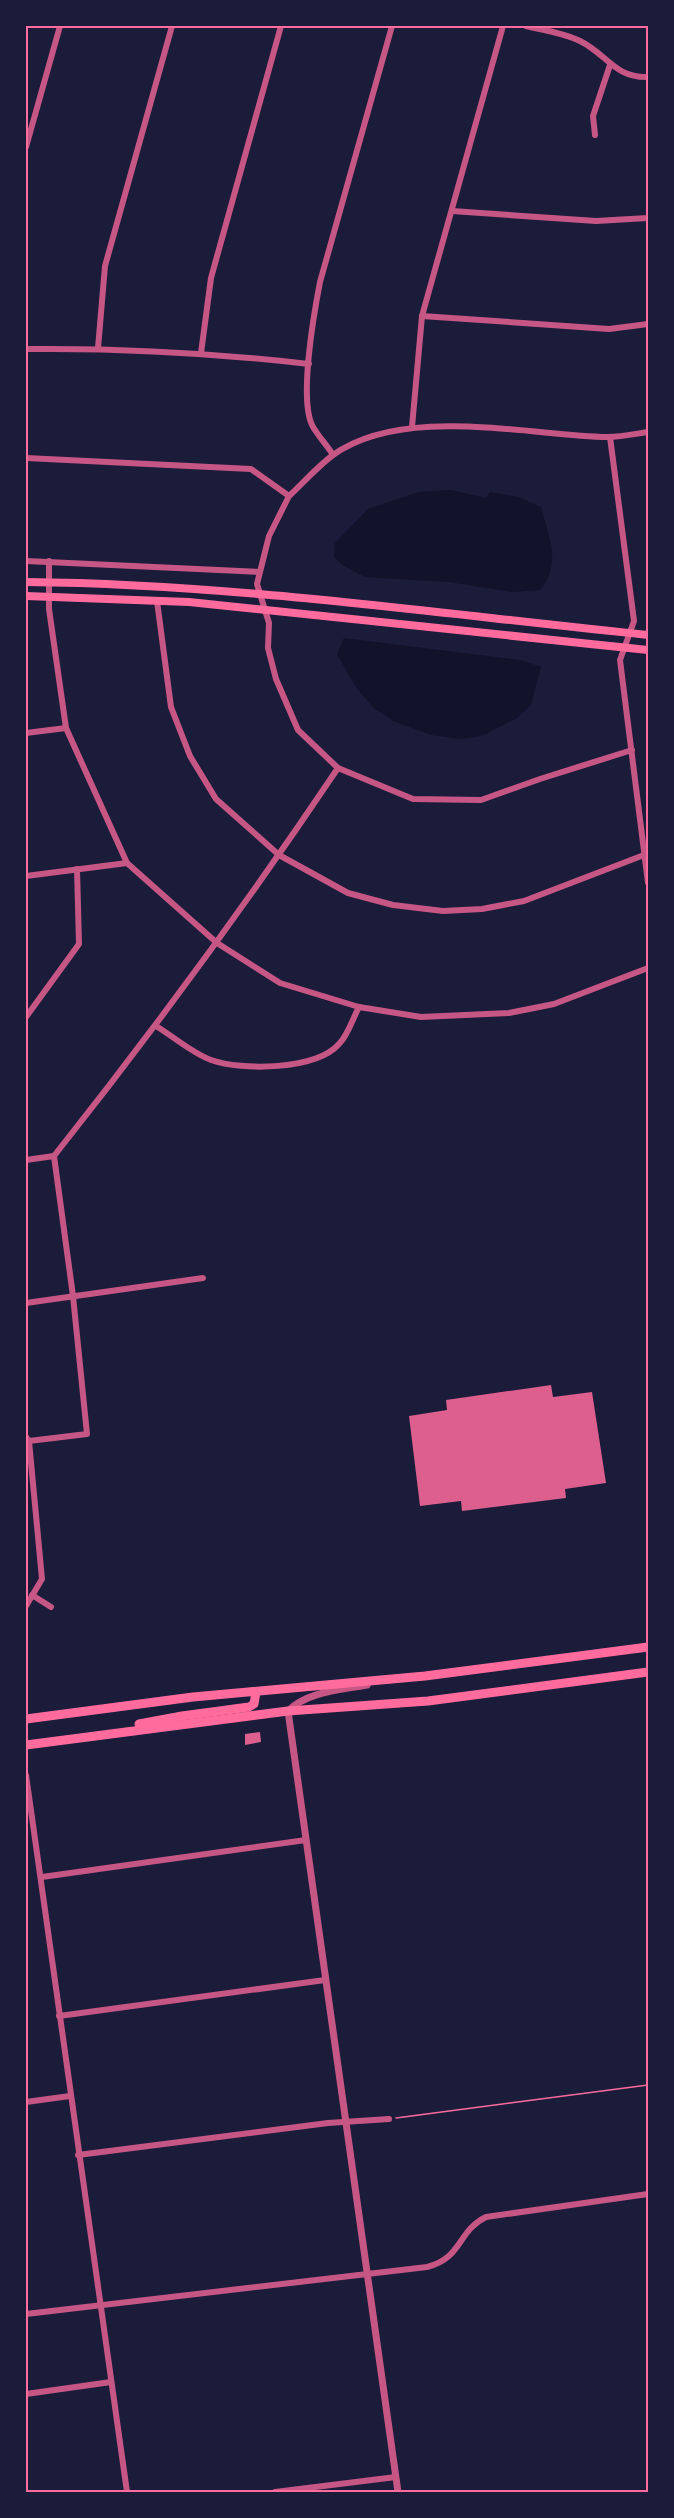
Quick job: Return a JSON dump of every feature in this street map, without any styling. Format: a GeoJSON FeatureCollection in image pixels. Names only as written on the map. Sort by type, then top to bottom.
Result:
{"type":"FeatureCollection","features":[{"type":"Feature","properties":{"kind":"highway"},"geometry":{"type":"LineString","coordinates":[[26,1719],[193,1697],[395,1679],[648,1647]]}},
{"type":"Feature","properties":{"kind":"highway"},"geometry":{"type":"LineString","coordinates":[[26,1745],[288,1711],[428,1701],[648,1672]]}},
{"type":"Feature","properties":{"kind":"highway"},"geometry":{"type":"LineString","coordinates":[[108,1734],[182,1716],[251,1707],[254,1704],[256,1692]]}},
{"type":"Feature","properties":{"kind":"main road"},"geometry":{"type":"LineString","coordinates":[[26,582],[150,585],[260,594],[648,635]]}},
{"type":"Feature","properties":{"kind":"main road"},"geometry":{"type":"LineString","coordinates":[[26,596],[157,601],[265,610],[648,650]]}},
{"type":"Feature","properties":{"kind":"street"},"geometry":{"type":"LineString","coordinates":[[26,147],[60,26]]}},
{"type":"Feature","properties":{"kind":"street"},"geometry":{"type":"LineString","coordinates":[[98,348],[105,266],[172,26]]}},
{"type":"Feature","properties":{"kind":"street"},"geometry":{"type":"LineString","coordinates":[[201,353],[211,278],[281,26]]}},
{"type":"Feature","properties":{"kind":"street"},"geometry":{"type":"LineString","coordinates":[[333,455],[312,424],[307,408],[314,315],[320,282],[392,26]]}},
{"type":"Feature","properties":{"kind":"street"},"geometry":{"type":"LineString","coordinates":[[412,427],[422,316],[503,26]]}},
{"type":"Feature","properties":{"kind":"street"},"geometry":{"type":"LineString","coordinates":[[526,26],[579,40],[625,74],[648,77]]}},
{"type":"Feature","properties":{"kind":"street"},"geometry":{"type":"LineString","coordinates":[[595,135],[594,116],[610,65]]}},
{"type":"Feature","properties":{"kind":"street"},"geometry":{"type":"LineString","coordinates":[[452,211],[596,221],[648,218]]}},
{"type":"Feature","properties":{"kind":"street"},"geometry":{"type":"LineString","coordinates":[[422,316],[609,329],[648,324]]}},
{"type":"Feature","properties":{"kind":"street"},"geometry":{"type":"LineString","coordinates":[[26,349],[98,348],[201,353],[309,364]]}},
{"type":"Feature","properties":{"kind":"street"},"geometry":{"type":"LineString","coordinates":[[632,750],[482,800],[413,799],[338,768],[298,730],[276,679],[268,648],[269,623],[257,584],[269,536],[289,496],[333,455],[372,436],[412,427],[454,427],[610,437],[648,432]]}},
{"type":"Feature","properties":{"kind":"street"},"geometry":{"type":"LineString","coordinates":[[610,437],[634,615],[620,660],[648,883]]}},
{"type":"Feature","properties":{"kind":"street"},"geometry":{"type":"LineString","coordinates":[[26,458],[251,469],[289,496]]}},
{"type":"Feature","properties":{"kind":"street"},"geometry":{"type":"LineString","coordinates":[[26,561],[260,572]]}},
{"type":"Feature","properties":{"kind":"street"},"geometry":{"type":"LineString","coordinates":[[50,561],[48,597],[66,728],[127,863],[217,943],[280,983],[359,1007],[421,1017],[509,1013],[554,1004],[648,968]]}},
{"type":"Feature","properties":{"kind":"street"},"geometry":{"type":"LineString","coordinates":[[157,601],[171,707],[190,756],[216,798],[279,855],[348,893],[393,905],[443,911],[482,909],[524,901],[644,855]]}},
{"type":"Feature","properties":{"kind":"street"},"geometry":{"type":"LineString","coordinates":[[26,733],[66,728]]}},
{"type":"Feature","properties":{"kind":"street"},"geometry":{"type":"LineString","coordinates":[[26,1160],[54,1156],[156,1026],[217,943],[338,768]]}},
{"type":"Feature","properties":{"kind":"street"},"geometry":{"type":"LineString","coordinates":[[26,876],[127,863]]}},
{"type":"Feature","properties":{"kind":"street"},"geometry":{"type":"LineString","coordinates":[[26,1017],[79,944],[78,869]]}},
{"type":"Feature","properties":{"kind":"street"},"geometry":{"type":"LineString","coordinates":[[156,1026],[210,1059],[241,1067],[276,1065],[315,1059],[339,1044],[359,1007]]}},
{"type":"Feature","properties":{"kind":"street"},"geometry":{"type":"LineString","coordinates":[[26,1606],[42,1580],[27,1439],[87,1434],[73,1296],[54,1156]]}},
{"type":"Feature","properties":{"kind":"street"},"geometry":{"type":"LineString","coordinates":[[26,1303],[203,1278]]}},
{"type":"Feature","properties":{"kind":"street"},"geometry":{"type":"LineString","coordinates":[[32,1595],[51,1607]]}},
{"type":"Feature","properties":{"kind":"street"},"geometry":{"type":"LineString","coordinates":[[395,1679],[313,1696],[297,1703],[288,1711],[398,2493]]}},
{"type":"Feature","properties":{"kind":"street"},"geometry":{"type":"LineString","coordinates":[[26,1774],[127,2493]]}},
{"type":"Feature","properties":{"kind":"street"},"geometry":{"type":"LineString","coordinates":[[42,1877],[306,1840]]}},
{"type":"Feature","properties":{"kind":"street"},"geometry":{"type":"LineString","coordinates":[[59,2016],[325,1980]]}},
{"type":"Feature","properties":{"kind":"street"},"geometry":{"type":"LineString","coordinates":[[26,2102],[70,2096]]}},
{"type":"Feature","properties":{"kind":"street"},"geometry":{"type":"LineString","coordinates":[[78,2155],[389,2119]]}},
{"type":"Feature","properties":{"kind":"street"},"geometry":{"type":"LineString","coordinates":[[26,2314],[389,2272],[439,2264],[454,2253],[471,2226],[491,2215],[648,2194]]}},
{"type":"Feature","properties":{"kind":"street"},"geometry":{"type":"LineString","coordinates":[[26,2394],[111,2382]]}},
{"type":"Feature","properties":{"kind":"street"},"geometry":{"type":"LineString","coordinates":[[275,2493],[396,2477]]}},
{"type":"Feature","properties":{"kind":"path"},"geometry":{"type":"LineString","coordinates":[[389,2119],[648,2085]]}},
{"type":"Feature","properties":{"kind":"shaded area"},"geometry":{"type":"Polygon","coordinates":[[[451,490],[486,498],[490,492],[518,497],[541,507],[550,540],[552,560],[547,580],[540,590],[512,592],[449,582],[365,577],[344,566],[334,557],[335,543],[368,509],[419,492],[451,490]]]}},
{"type":"Feature","properties":{"kind":"shaded area"},"geometry":{"type":"Polygon","coordinates":[[[344,638],[521,660],[541,667],[531,705],[517,718],[482,736],[461,739],[431,735],[393,721],[374,708],[357,689],[337,654],[344,638]]]}},
{"type":"Feature","properties":{"kind":"building"},"geometry":{"type":"Polygon","coordinates":[[[551,1385],[553,1397],[592,1392],[606,1483],[565,1489],[566,1498],[462,1511],[461,1501],[420,1506],[409,1416],[447,1410],[446,1400],[551,1385]]]}},
{"type":"Feature","properties":{"kind":"building"},"geometry":{"type":"Polygon","coordinates":[[[260,1732],[261,1742],[245,1745],[245,1734],[260,1732]]]}}]}
